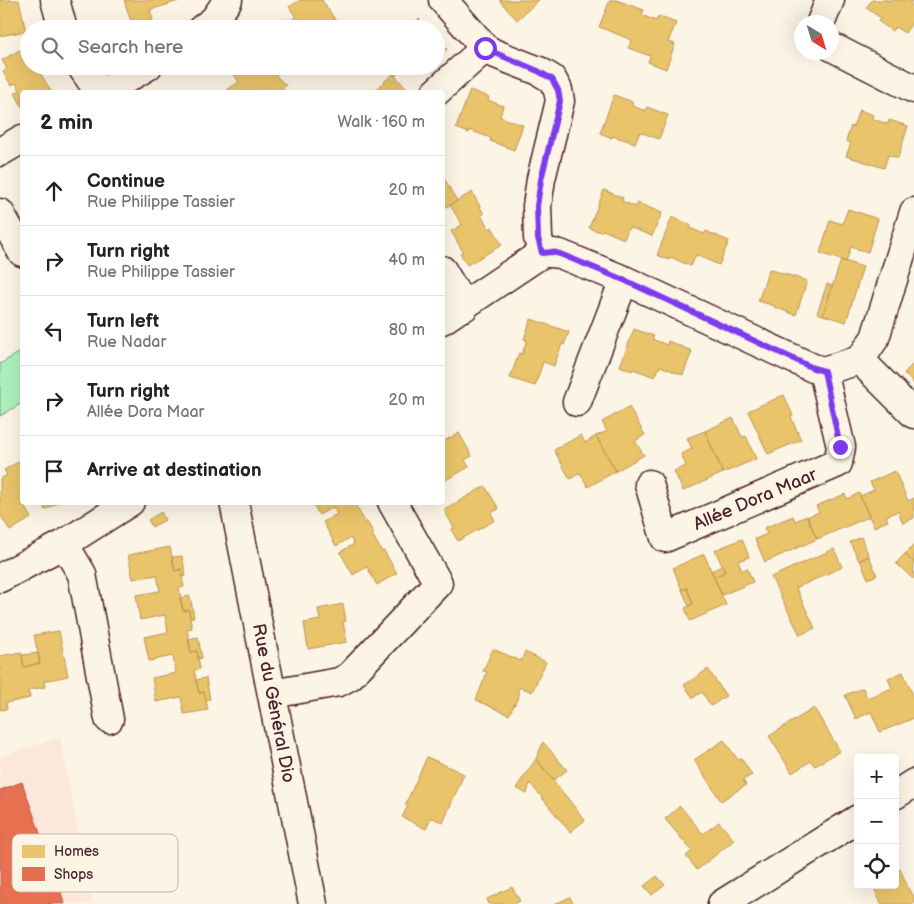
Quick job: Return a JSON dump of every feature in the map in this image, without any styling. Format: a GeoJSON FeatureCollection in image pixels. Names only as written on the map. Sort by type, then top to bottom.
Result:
{"type":"FeatureCollection","features":[{"type":"Feature","properties":{"kind":"street"},"geometry":{"type":"LineString","coordinates":[[55,0],[61,20]]}},
{"type":"Feature","properties":{"kind":"street"},"geometry":{"type":"LineString","coordinates":[[214,20],[228,0]]}},
{"type":"Feature","properties":{"kind":"street"},"geometry":{"type":"LineString","coordinates":[[443,0],[485,48],[552,79],[558,90],[560,101],[541,180],[537,206],[538,238],[542,253]]}},
{"type":"Feature","properties":{"kind":"street"},"geometry":{"type":"LineString","coordinates":[[824,15],[830,0]]}},
{"type":"Feature","properties":{"kind":"street"},"geometry":{"type":"LineString","coordinates":[[438,90],[485,48]]}},
{"type":"Feature","properties":{"kind":"street"},"geometry":{"type":"LineString","coordinates":[[839,51],[914,89]]}},
{"type":"Feature","properties":{"kind":"street"},"geometry":{"type":"LineString","coordinates":[[87,75],[98,90]]}},
{"type":"Feature","properties":{"kind":"street"},"geometry":{"type":"LineString","coordinates":[[107,90],[133,75]]}},
{"type":"Feature","properties":{"kind":"street"},"geometry":{"type":"LineString","coordinates":[[0,152],[20,140]]}},
{"type":"Feature","properties":{"kind":"street"},"geometry":{"type":"LineString","coordinates":[[445,282],[453,313],[542,253],[552,252],[624,280],[813,368],[824,371],[860,360],[875,338],[914,212]]}},
{"type":"Feature","properties":{"kind":"street"},"geometry":{"type":"LineString","coordinates":[[0,213],[20,248]]}},
{"type":"Feature","properties":{"kind":"street"},"geometry":{"type":"LineString","coordinates":[[577,402],[624,280]]}},
{"type":"Feature","properties":{"kind":"street"},"geometry":{"type":"LineString","coordinates":[[860,360],[914,414]]}},
{"type":"Feature","properties":{"kind":"street","name":"Allée Dora Maar"},"geometry":{"type":"LineString","coordinates":[[649,484],[665,538],[838,463],[840,447],[824,371]]}},
{"type":"Feature","properties":{"kind":"street"},"geometry":{"type":"LineString","coordinates":[[0,578],[64,544],[125,505]]}},
{"type":"Feature","properties":{"kind":"street","name":"Rue du Général Dio"},"geometry":{"type":"LineString","coordinates":[[235,505],[313,904]]}},
{"type":"Feature","properties":{"kind":"street"},"geometry":{"type":"LineString","coordinates":[[272,694],[339,682],[350,676],[438,583],[394,505]]}},
{"type":"Feature","properties":{"kind":"street"},"geometry":{"type":"LineString","coordinates":[[64,544],[82,574],[109,719]]}},
{"type":"Feature","properties":{"kind":"street"},"geometry":{"type":"LineString","coordinates":[[899,792],[914,783]]}},
{"type":"Feature","properties":{"kind":"street"},"geometry":{"type":"LineString","coordinates":[[722,904],[854,821]]}},
{"type":"Feature","properties":{"kind":"shaded area"},"geometry":{"type":"Polygon","coordinates":[[[60,737],[79,834],[12,834],[12,892],[90,892],[92,904],[0,904],[0,757],[60,737]]]}},
{"type":"Feature","properties":{"kind":"green space"},"geometry":{"type":"Polygon","coordinates":[[[20,352],[20,404],[0,416],[0,364],[20,352]]]}},
{"type":"Feature","properties":{"kind":"building: Homes"},"geometry":{"type":"Polygon","coordinates":[[[0,0],[19,0],[24,20],[20,20],[20,32],[0,36],[0,0]]]}},
{"type":"Feature","properties":{"kind":"building: Homes"},"geometry":{"type":"Polygon","coordinates":[[[124,0],[182,0],[150,10],[153,20],[131,20],[124,0]]]}},
{"type":"Feature","properties":{"kind":"building: Homes"},"geometry":{"type":"Polygon","coordinates":[[[300,0],[322,0],[335,20],[292,20],[296,17],[289,7],[300,0]]]}},
{"type":"Feature","properties":{"kind":"building: Homes"},"geometry":{"type":"Polygon","coordinates":[[[499,0],[539,0],[517,20],[499,0]]]}},
{"type":"Feature","properties":{"kind":"building: Homes"},"geometry":{"type":"Polygon","coordinates":[[[610,0],[616,0],[644,10],[642,15],[656,21],[658,16],[676,23],[668,42],[675,44],[666,69],[648,62],[650,56],[628,48],[632,40],[599,27],[610,0]]]}},
{"type":"Feature","properties":{"kind":"building: Homes"},"geometry":{"type":"Polygon","coordinates":[[[872,0],[912,0],[910,4],[914,7],[914,20],[905,33],[895,27],[892,31],[878,21],[881,18],[866,8],[872,0]]]}},
{"type":"Feature","properties":{"kind":"building: Homes"},"geometry":{"type":"Polygon","coordinates":[[[20,50],[20,75],[41,75],[50,90],[20,90],[16,83],[11,85],[3,72],[7,69],[2,60],[20,50]]]}},
{"type":"Feature","properties":{"kind":"building: Homes"},"geometry":{"type":"Polygon","coordinates":[[[234,75],[276,75],[286,85],[280,90],[229,90],[239,82],[234,75]]]}},
{"type":"Feature","properties":{"kind":"building: Homes"},"geometry":{"type":"Polygon","coordinates":[[[394,75],[408,90],[375,90],[394,75]]]}},
{"type":"Feature","properties":{"kind":"building: Homes"},"geometry":{"type":"Polygon","coordinates":[[[20,90],[20,103],[15,93],[20,90]]]}},
{"type":"Feature","properties":{"kind":"building: Homes"},"geometry":{"type":"Polygon","coordinates":[[[470,90],[489,97],[488,100],[503,106],[500,117],[523,125],[514,150],[490,141],[491,138],[469,130],[469,133],[456,128],[470,90]]]}},
{"type":"Feature","properties":{"kind":"building: Homes"},"geometry":{"type":"Polygon","coordinates":[[[614,95],[633,102],[632,106],[646,111],[647,107],[668,115],[659,139],[640,132],[635,143],[613,136],[612,138],[600,133],[614,95]]]}},
{"type":"Feature","properties":{"kind":"building: Homes"},"geometry":{"type":"Polygon","coordinates":[[[859,110],[873,115],[872,119],[888,124],[889,120],[908,126],[898,158],[888,155],[884,168],[846,156],[851,143],[846,141],[859,110]]]}},
{"type":"Feature","properties":{"kind":"building: Homes"},"geometry":{"type":"Polygon","coordinates":[[[445,180],[457,201],[445,207],[445,180]]]}},
{"type":"Feature","properties":{"kind":"building: Homes"},"geometry":{"type":"Polygon","coordinates":[[[604,190],[623,198],[622,201],[636,207],[638,203],[662,213],[652,236],[629,227],[624,239],[603,230],[601,232],[589,228],[604,190]]]}},
{"type":"Feature","properties":{"kind":"building: Homes"},"geometry":{"type":"Polygon","coordinates":[[[472,192],[484,214],[481,215],[489,229],[492,227],[502,245],[467,265],[460,253],[463,252],[451,231],[462,225],[450,205],[472,192]]]}},
{"type":"Feature","properties":{"kind":"building: Homes"},"geometry":{"type":"Polygon","coordinates":[[[848,209],[878,219],[868,252],[851,247],[846,262],[820,253],[830,220],[842,224],[848,209]]]}},
{"type":"Feature","properties":{"kind":"building: Homes"},"geometry":{"type":"Polygon","coordinates":[[[672,217],[691,225],[690,228],[704,234],[706,231],[729,241],[719,265],[696,255],[691,266],[670,257],[669,260],[657,255],[672,217]]]}},
{"type":"Feature","properties":{"kind":"building: Homes"},"geometry":{"type":"Polygon","coordinates":[[[841,260],[863,267],[846,322],[823,315],[841,260]]]}},
{"type":"Feature","properties":{"kind":"building: Homes"},"geometry":{"type":"Polygon","coordinates":[[[769,269],[807,281],[796,315],[758,301],[769,269]]]}},
{"type":"Feature","properties":{"kind":"building: Homes"},"geometry":{"type":"Polygon","coordinates":[[[827,284],[832,286],[823,315],[817,313],[827,284]]]}},
{"type":"Feature","properties":{"kind":"building: Homes"},"geometry":{"type":"Polygon","coordinates":[[[531,319],[569,332],[564,345],[562,344],[554,366],[543,362],[535,386],[510,378],[519,353],[522,354],[527,340],[524,339],[531,319]]]}},
{"type":"Feature","properties":{"kind":"building: Homes"},"geometry":{"type":"Polygon","coordinates":[[[634,329],[654,336],[652,339],[667,345],[668,341],[692,351],[683,375],[660,366],[655,377],[620,366],[634,329]]]}},
{"type":"Feature","properties":{"kind":"building: Homes"},"geometry":{"type":"Polygon","coordinates":[[[914,363],[914,384],[904,373],[914,363]]]}},
{"type":"Feature","properties":{"kind":"building: Homes"},"geometry":{"type":"Polygon","coordinates":[[[784,395],[801,440],[768,454],[748,411],[784,395]]]}},
{"type":"Feature","properties":{"kind":"building: Homes"},"geometry":{"type":"Polygon","coordinates":[[[629,407],[645,435],[635,441],[644,455],[616,471],[596,436],[607,431],[602,422],[629,407]]]}},
{"type":"Feature","properties":{"kind":"building: Homes"},"geometry":{"type":"Polygon","coordinates":[[[733,418],[742,437],[746,436],[756,459],[723,473],[705,431],[733,418]]]}},
{"type":"Feature","properties":{"kind":"building: Homes"},"geometry":{"type":"Polygon","coordinates":[[[705,431],[723,473],[683,491],[674,471],[686,466],[681,454],[692,449],[687,438],[705,431]]]}},
{"type":"Feature","properties":{"kind":"building: Homes"},"geometry":{"type":"Polygon","coordinates":[[[459,433],[472,456],[465,460],[469,467],[445,480],[445,440],[459,433]]]}},
{"type":"Feature","properties":{"kind":"building: Homes"},"geometry":{"type":"Polygon","coordinates":[[[581,435],[585,443],[596,436],[616,471],[588,487],[580,473],[570,479],[554,450],[581,435]]]}},
{"type":"Feature","properties":{"kind":"building: Homes"},"geometry":{"type":"Polygon","coordinates":[[[20,461],[20,505],[24,505],[31,518],[10,531],[0,514],[0,479],[7,475],[4,470],[20,461]]]}},
{"type":"Feature","properties":{"kind":"building: Homes"},"geometry":{"type":"Polygon","coordinates":[[[895,471],[908,501],[914,498],[914,518],[903,523],[898,511],[886,516],[888,521],[874,527],[860,496],[874,490],[870,482],[895,471]]]}},
{"type":"Feature","properties":{"kind":"building: Homes"},"geometry":{"type":"Polygon","coordinates":[[[485,486],[499,509],[491,513],[495,520],[458,541],[451,530],[454,528],[444,510],[485,486]]]}},
{"type":"Feature","properties":{"kind":"building: Homes"},"geometry":{"type":"Polygon","coordinates":[[[859,493],[869,517],[817,539],[807,517],[819,512],[816,506],[845,494],[847,499],[859,493]]]}},
{"type":"Feature","properties":{"kind":"building: Homes"},"geometry":{"type":"Polygon","coordinates":[[[42,505],[54,505],[45,510],[42,505]]]}},
{"type":"Feature","properties":{"kind":"building: Homes"},"geometry":{"type":"Polygon","coordinates":[[[314,505],[356,505],[374,533],[372,534],[382,552],[384,551],[397,573],[377,585],[367,567],[353,575],[340,552],[354,544],[350,538],[336,546],[323,522],[337,514],[333,507],[319,515],[314,505]]]}},
{"type":"Feature","properties":{"kind":"building: Homes"},"geometry":{"type":"Polygon","coordinates":[[[161,512],[165,520],[152,527],[148,520],[161,512]]]}},
{"type":"Feature","properties":{"kind":"building: Homes"},"geometry":{"type":"Polygon","coordinates":[[[793,516],[795,521],[807,516],[817,539],[765,562],[755,539],[767,534],[764,528],[793,516]]]}},
{"type":"Feature","properties":{"kind":"building: Homes"},"geometry":{"type":"Polygon","coordinates":[[[861,537],[869,556],[859,561],[850,542],[861,537]]]}},
{"type":"Feature","properties":{"kind":"building: Homes"},"geometry":{"type":"Polygon","coordinates":[[[742,539],[749,557],[738,561],[742,571],[747,568],[753,582],[722,595],[714,577],[725,572],[715,550],[742,539]]]}},
{"type":"Feature","properties":{"kind":"building: Homes"},"geometry":{"type":"Polygon","coordinates":[[[914,545],[914,563],[905,554],[914,545]]]}},
{"type":"Feature","properties":{"kind":"building: Homes"},"geometry":{"type":"Polygon","coordinates":[[[170,547],[175,571],[181,569],[184,587],[179,588],[183,611],[189,610],[192,628],[187,629],[191,652],[197,651],[200,669],[194,670],[199,693],[204,692],[208,710],[184,714],[181,697],[156,702],[152,678],[176,673],[173,656],[149,661],[144,637],[168,632],[165,615],[140,620],[136,595],[160,591],[157,575],[133,579],[128,555],[170,547]]]}},
{"type":"Feature","properties":{"kind":"building: Homes"},"geometry":{"type":"Polygon","coordinates":[[[834,549],[842,567],[796,588],[815,628],[800,635],[771,577],[834,549]]]}},
{"type":"Feature","properties":{"kind":"building: Homes"},"geometry":{"type":"Polygon","coordinates":[[[704,554],[726,605],[690,621],[685,608],[693,604],[687,588],[682,590],[673,568],[704,554]]]}},
{"type":"Feature","properties":{"kind":"building: Homes"},"geometry":{"type":"Polygon","coordinates":[[[905,554],[914,563],[913,579],[896,563],[905,554]]]}},
{"type":"Feature","properties":{"kind":"building: Homes"},"geometry":{"type":"Polygon","coordinates":[[[182,556],[186,576],[182,577],[181,569],[175,571],[172,557],[182,556]]]}},
{"type":"Feature","properties":{"kind":"building: Homes"},"geometry":{"type":"Polygon","coordinates":[[[869,556],[877,575],[868,579],[860,560],[869,556]]]}},
{"type":"Feature","properties":{"kind":"building: Homes"},"geometry":{"type":"Polygon","coordinates":[[[722,566],[725,572],[714,577],[711,571],[722,566]]]}},
{"type":"Feature","properties":{"kind":"building: Homes"},"geometry":{"type":"Polygon","coordinates":[[[687,588],[693,604],[689,606],[682,590],[687,588]]]}},
{"type":"Feature","properties":{"kind":"building: Homes"},"geometry":{"type":"Polygon","coordinates":[[[190,596],[194,617],[190,618],[189,610],[183,611],[180,598],[190,596]]]}},
{"type":"Feature","properties":{"kind":"building: Homes"},"geometry":{"type":"Polygon","coordinates":[[[343,604],[346,621],[343,622],[347,642],[308,649],[304,623],[320,620],[318,609],[343,604]]]}},
{"type":"Feature","properties":{"kind":"building: Homes"},"geometry":{"type":"Polygon","coordinates":[[[59,631],[68,676],[44,681],[45,687],[28,690],[30,698],[6,703],[7,709],[0,710],[0,685],[2,685],[0,656],[21,652],[24,667],[40,663],[34,635],[59,631]]]}},
{"type":"Feature","properties":{"kind":"building: Homes"},"geometry":{"type":"Polygon","coordinates":[[[198,637],[202,658],[198,659],[197,651],[191,652],[188,639],[198,637]]]}},
{"type":"Feature","properties":{"kind":"building: Homes"},"geometry":{"type":"Polygon","coordinates":[[[493,649],[521,661],[525,652],[546,662],[532,692],[520,687],[517,693],[520,694],[509,715],[476,700],[487,672],[483,671],[493,649]]]}},
{"type":"Feature","properties":{"kind":"building: Homes"},"geometry":{"type":"Polygon","coordinates":[[[38,653],[40,663],[24,667],[22,655],[38,653]]]}},
{"type":"Feature","properties":{"kind":"building: Homes"},"geometry":{"type":"Polygon","coordinates":[[[708,669],[726,696],[711,706],[702,692],[693,698],[684,685],[708,669]]]}},
{"type":"Feature","properties":{"kind":"building: Homes"},"geometry":{"type":"Polygon","coordinates":[[[903,672],[914,698],[914,718],[880,732],[871,712],[856,719],[845,695],[863,688],[867,698],[892,688],[888,678],[903,672]]]}},
{"type":"Feature","properties":{"kind":"building: Homes"},"geometry":{"type":"Polygon","coordinates":[[[206,678],[210,699],[206,700],[204,692],[199,693],[196,680],[206,678]]]}},
{"type":"Feature","properties":{"kind":"building: Homes"},"geometry":{"type":"Polygon","coordinates":[[[814,708],[840,751],[815,766],[811,761],[792,773],[769,736],[814,708]]]}},
{"type":"Feature","properties":{"kind":"building: Homes"},"geometry":{"type":"Polygon","coordinates":[[[724,740],[738,760],[741,758],[752,775],[743,780],[746,785],[721,801],[694,760],[724,740]]]}},
{"type":"Feature","properties":{"kind":"building: Homes"},"geometry":{"type":"Polygon","coordinates":[[[543,742],[567,770],[554,780],[536,759],[543,742]]]}},
{"type":"Feature","properties":{"kind":"building: Homes"},"geometry":{"type":"Polygon","coordinates":[[[427,757],[464,774],[443,823],[431,817],[426,829],[402,817],[408,806],[405,805],[427,757]]]}},
{"type":"Feature","properties":{"kind":"building: Homes"},"geometry":{"type":"Polygon","coordinates":[[[536,759],[585,820],[570,832],[530,783],[527,794],[516,788],[536,759]]]}},
{"type":"Feature","properties":{"kind":"building: Homes"},"geometry":{"type":"Polygon","coordinates":[[[680,806],[703,834],[719,822],[734,840],[697,870],[686,856],[692,851],[665,819],[680,806]]]}},
{"type":"Feature","properties":{"kind":"building: Homes"},"geometry":{"type":"Polygon","coordinates":[[[899,869],[914,897],[914,904],[881,904],[875,889],[899,889],[899,869]]]}},
{"type":"Feature","properties":{"kind":"building: Homes"},"geometry":{"type":"Polygon","coordinates":[[[657,876],[665,885],[652,895],[644,886],[657,876]]]}},
{"type":"Feature","properties":{"kind":"building: Homes"},"geometry":{"type":"Polygon","coordinates":[[[512,887],[520,901],[514,904],[489,904],[487,899],[512,887]]]}},
{"type":"Feature","properties":{"kind":"building: Homes"},"geometry":{"type":"Polygon","coordinates":[[[570,897],[573,904],[555,904],[570,897]]]}},
{"type":"Feature","properties":{"kind":"building: Shops"},"geometry":{"type":"Polygon","coordinates":[[[22,782],[40,834],[12,834],[12,892],[61,892],[65,904],[0,904],[0,790],[22,782]]]}},
{"type":"Feature","properties":{"kind":"route"},"geometry":{"type":"LineString","coordinates":[[485,48],[552,79],[558,90],[560,101],[541,180],[537,206],[538,238],[542,253],[552,252],[560,254],[624,280],[813,368],[824,371],[840,447]]}}]}
